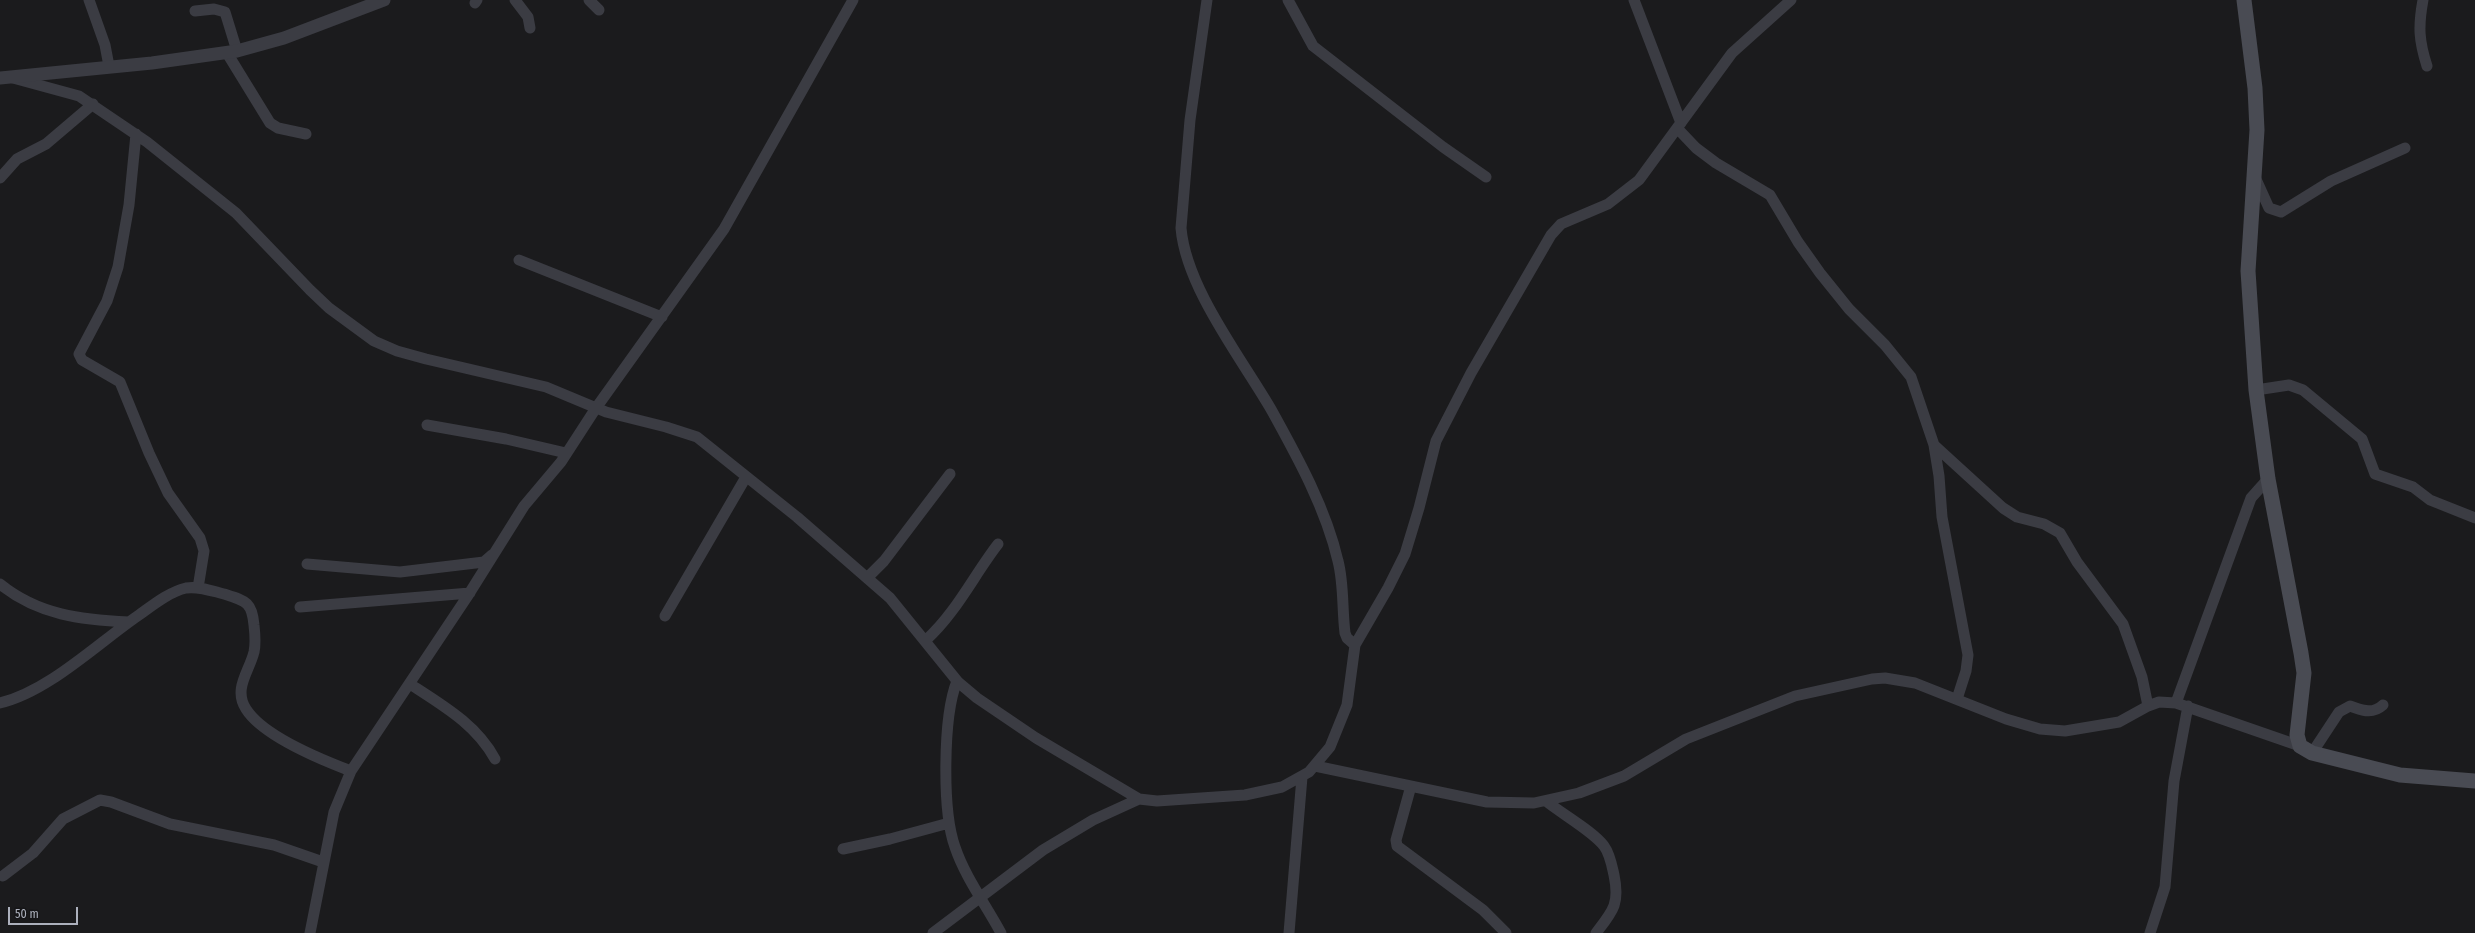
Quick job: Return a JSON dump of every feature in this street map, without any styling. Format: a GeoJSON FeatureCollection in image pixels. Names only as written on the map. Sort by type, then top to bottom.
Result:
{"type":"FeatureCollection","features":[{"type":"Feature","properties":{"kind":"main road"},"geometry":{"type":"LineString","coordinates":[[2244,0],[2255,88],[2257,130],[2248,271],[2256,390],[2268,479],[2303,667],[2302,694],[2297,735],[2306,750],[2400,775],[2475,781]]}},
{"type":"Feature","properties":{"kind":"street"},"geometry":{"type":"LineString","coordinates":[[89,0],[105,45],[109,66]]}},
{"type":"Feature","properties":{"kind":"street"},"geometry":{"type":"LineString","coordinates":[[6,78],[109,66],[152,63],[232,52],[284,38],[384,0]]}},
{"type":"Feature","properties":{"kind":"street"},"geometry":{"type":"LineString","coordinates":[[515,0],[528,17],[530,28]]}},
{"type":"Feature","properties":{"kind":"street"},"geometry":{"type":"LineString","coordinates":[[589,0],[600,10]]}},
{"type":"Feature","properties":{"kind":"street"},"geometry":{"type":"LineString","coordinates":[[310,933],[334,812],[352,771],[470,593],[524,506],[566,454],[596,408],[724,230],[853,0]]}},
{"type":"Feature","properties":{"kind":"street"},"geometry":{"type":"LineString","coordinates":[[1207,0],[1190,120],[1181,228],[1182,245],[1193,274],[1212,310],[1272,411],[1303,470],[1320,510],[1338,560],[1342,581],[1345,633],[1347,638],[1355,645]]}},
{"type":"Feature","properties":{"kind":"street"},"geometry":{"type":"LineString","coordinates":[[1288,0],[1313,46],[1443,147],[1486,177]]}},
{"type":"Feature","properties":{"kind":"street"},"geometry":{"type":"LineString","coordinates":[[1634,0],[1679,126],[1696,148],[1716,163],[1770,195],[1798,242],[1820,273],[1849,309],[1885,345],[1911,377],[1934,445],[1939,476],[1942,517],[1968,655],[1966,671],[1957,699]]}},
{"type":"Feature","properties":{"kind":"street"},"geometry":{"type":"LineString","coordinates":[[6,78],[79,96],[136,134],[236,212],[310,290],[374,341],[397,351],[426,359],[546,387],[575,397],[596,408],[666,426],[697,437],[797,517],[890,598],[926,640],[957,681],[982,702],[1036,738],[1139,798],[1172,801],[1245,795],[1270,790],[1302,778],[1315,766],[1330,747],[1343,717],[1352,680],[1355,645],[1388,588],[1404,554],[1419,508],[1430,458],[1447,417],[1551,235],[1561,224],[1608,204],[1624,194],[1639,180],[1732,53],[1791,0]]}},
{"type":"Feature","properties":{"kind":"street"},"geometry":{"type":"LineString","coordinates":[[2423,0],[2419,28],[2420,44],[2427,66]]}},
{"type":"Feature","properties":{"kind":"street"},"geometry":{"type":"LineString","coordinates":[[195,11],[214,9],[225,12],[232,52],[270,123],[278,128],[306,134]]}},
{"type":"Feature","properties":{"kind":"street"},"geometry":{"type":"LineString","coordinates":[[0,178],[17,159],[46,144],[93,104]]}},
{"type":"Feature","properties":{"kind":"street"},"geometry":{"type":"LineString","coordinates":[[136,134],[129,205],[118,267],[104,308],[79,354],[82,360],[116,378],[122,385],[149,453],[168,492],[203,545],[203,558],[198,588]]}},
{"type":"Feature","properties":{"kind":"street"},"geometry":{"type":"LineString","coordinates":[[2255,176],[2269,208],[2281,212],[2331,181],[2405,148]]}},
{"type":"Feature","properties":{"kind":"street"},"geometry":{"type":"LineString","coordinates":[[519,260],[662,317]]}},
{"type":"Feature","properties":{"kind":"street"},"geometry":{"type":"LineString","coordinates":[[2256,390],[2289,385],[2303,390],[2362,439],[2375,474],[2413,487],[2430,500],[2475,518]]}},
{"type":"Feature","properties":{"kind":"street"},"geometry":{"type":"LineString","coordinates":[[427,425],[499,438],[566,454]]}},
{"type":"Feature","properties":{"kind":"street"},"geometry":{"type":"LineString","coordinates":[[1934,445],[2003,508],[2017,517],[2044,524],[2060,533],[2077,562],[2123,624],[2142,677],[2148,706]]}},
{"type":"Feature","properties":{"kind":"street"},"geometry":{"type":"LineString","coordinates":[[867,578],[884,561],[950,474]]}},
{"type":"Feature","properties":{"kind":"street"},"geometry":{"type":"LineString","coordinates":[[665,616],[746,477]]}},
{"type":"Feature","properties":{"kind":"street"},"geometry":{"type":"LineString","coordinates":[[2176,703],[2252,498],[2268,479]]}},
{"type":"Feature","properties":{"kind":"street"},"geometry":{"type":"LineString","coordinates":[[926,640],[945,621],[979,569],[998,544]]}},
{"type":"Feature","properties":{"kind":"street"},"geometry":{"type":"LineString","coordinates":[[306,564],[400,572],[484,562],[496,552]]}},
{"type":"Feature","properties":{"kind":"street"},"geometry":{"type":"LineString","coordinates":[[0,584],[26,602],[60,614],[92,620],[129,622]]}},
{"type":"Feature","properties":{"kind":"street"},"geometry":{"type":"LineString","coordinates":[[0,703],[36,690],[129,622],[180,590],[198,588],[241,600],[250,606],[253,611],[255,640],[254,651],[240,690],[241,698],[252,716],[278,736],[298,748],[352,771]]}},
{"type":"Feature","properties":{"kind":"street"},"geometry":{"type":"LineString","coordinates":[[300,607],[470,593]]}},
{"type":"Feature","properties":{"kind":"street"},"geometry":{"type":"LineString","coordinates":[[1315,766],[1487,802],[1534,803],[1579,793],[1624,776],[1686,739],[1795,696],[1817,690],[1885,678],[1921,685],[2006,719],[2033,727],[2065,731],[2120,722],[2148,706],[2159,702],[2176,703],[2188,706],[2306,750],[2339,712],[2350,706],[2368,712],[2377,710],[2383,705]]}},
{"type":"Feature","properties":{"kind":"street"},"geometry":{"type":"LineString","coordinates":[[957,681],[952,694],[949,724],[947,782],[949,823],[954,846],[961,863],[1001,933]]}},
{"type":"Feature","properties":{"kind":"street"},"geometry":{"type":"LineString","coordinates":[[410,684],[475,731],[487,745],[495,759]]}},
{"type":"Feature","properties":{"kind":"street"},"geometry":{"type":"LineString","coordinates":[[2150,933],[2165,887],[2174,781],[2188,706]]}},
{"type":"Feature","properties":{"kind":"street"},"geometry":{"type":"LineString","coordinates":[[1289,933],[1302,778]]}},
{"type":"Feature","properties":{"kind":"street"},"geometry":{"type":"LineString","coordinates":[[1411,786],[1396,840],[1397,846],[1483,910],[1506,933]]}},
{"type":"Feature","properties":{"kind":"street"},"geometry":{"type":"LineString","coordinates":[[932,933],[1010,873],[1065,836],[1139,798]]}},
{"type":"Feature","properties":{"kind":"street"},"geometry":{"type":"LineString","coordinates":[[1,875],[33,853],[63,819],[100,800],[112,802],[170,824],[274,845],[323,862]]}},
{"type":"Feature","properties":{"kind":"street"},"geometry":{"type":"LineString","coordinates":[[1546,801],[1597,838],[1605,847],[1610,861],[1617,892],[1616,902],[1613,912],[1596,933]]}},
{"type":"Feature","properties":{"kind":"street"},"geometry":{"type":"LineString","coordinates":[[843,849],[890,839],[949,823]]}}]}
